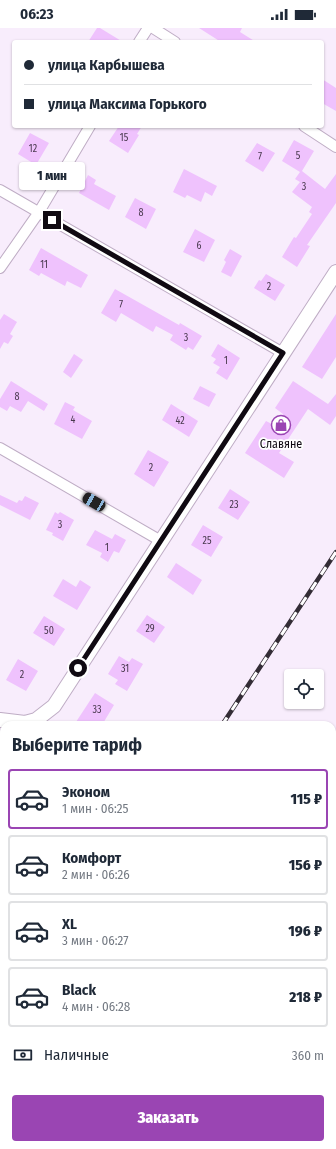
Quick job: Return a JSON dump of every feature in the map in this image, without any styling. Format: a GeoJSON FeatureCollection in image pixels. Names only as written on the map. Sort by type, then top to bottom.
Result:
{"type":"FeatureCollection","features":[{"type":"Feature","properties":{"kind":"main road"},"geometry":{"type":"LineString","coordinates":[[32,721],[36,720],[54,706],[336,272]]}},
{"type":"Feature","properties":{"kind":"street"},"geometry":{"type":"LineString","coordinates":[[140,40],[148,28]]}},
{"type":"Feature","properties":{"kind":"street"},"geometry":{"type":"LineString","coordinates":[[153,28],[172,40]]}},
{"type":"Feature","properties":{"kind":"street"},"geometry":{"type":"LineString","coordinates":[[0,268],[39,212],[89,128]]}},
{"type":"Feature","properties":{"kind":"street"},"geometry":{"type":"LineString","coordinates":[[307,128],[336,147]]}},
{"type":"Feature","properties":{"kind":"street"},"geometry":{"type":"LineString","coordinates":[[0,190],[283,353]]}},
{"type":"Feature","properties":{"kind":"street"},"geometry":{"type":"LineString","coordinates":[[0,448],[161,541]]}},
{"type":"Feature","properties":{"kind":"street"},"geometry":{"type":"LineString","coordinates":[[44,721],[54,706]]}},
{"type":"Feature","properties":{"kind":"building"},"geometry":{"type":"Polygon","coordinates":[[[97,28],[100,28],[120,40],[89,40],[97,28]]]}},
{"type":"Feature","properties":{"kind":"building"},"geometry":{"type":"Polygon","coordinates":[[[199,28],[242,28],[240,32],[253,40],[218,40],[199,28]]]}},
{"type":"Feature","properties":{"kind":"building"},"geometry":{"type":"Polygon","coordinates":[[[324,80],[336,88],[336,111],[324,104],[324,80]]]}},
{"type":"Feature","properties":{"kind":"building"},"geometry":{"type":"Polygon","coordinates":[[[118,128],[141,128],[137,134],[139,135],[128,153],[109,141],[118,128]]]}},
{"type":"Feature","properties":{"kind":"building"},"geometry":{"type":"Polygon","coordinates":[[[30,133],[49,143],[36,165],[18,154],[30,133]]]}},
{"type":"Feature","properties":{"kind":"building"},"geometry":{"type":"Polygon","coordinates":[[[294,140],[314,151],[302,171],[325,189],[336,174],[336,203],[307,245],[310,246],[297,267],[282,257],[294,237],[296,238],[312,214],[309,212],[312,207],[292,192],[300,182],[295,179],[300,172],[282,161],[294,140]]]}},
{"type":"Feature","properties":{"kind":"building"},"geometry":{"type":"Polygon","coordinates":[[[257,143],[275,153],[263,172],[245,161],[257,143]]]}},
{"type":"Feature","properties":{"kind":"building"},"geometry":{"type":"Polygon","coordinates":[[[184,169],[217,186],[212,196],[205,192],[201,202],[187,195],[185,198],[173,192],[184,169]]]}},
{"type":"Feature","properties":{"kind":"building"},"geometry":{"type":"Polygon","coordinates":[[[88,175],[96,180],[94,184],[116,196],[109,210],[79,193],[88,175]]]}},
{"type":"Feature","properties":{"kind":"building"},"geometry":{"type":"Polygon","coordinates":[[[135,198],[156,209],[146,229],[125,217],[135,198]]]}},
{"type":"Feature","properties":{"kind":"building"},"geometry":{"type":"Polygon","coordinates":[[[195,229],[215,240],[204,262],[183,252],[195,229]]]}},
{"type":"Feature","properties":{"kind":"building"},"geometry":{"type":"Polygon","coordinates":[[[41,248],[88,275],[81,288],[67,281],[65,286],[41,273],[39,276],[29,270],[41,248]]]}},
{"type":"Feature","properties":{"kind":"building"},"geometry":{"type":"Polygon","coordinates":[[[230,249],[242,256],[231,277],[221,272],[226,262],[224,260],[230,249]]]}},
{"type":"Feature","properties":{"kind":"building"},"geometry":{"type":"Polygon","coordinates":[[[266,274],[285,285],[275,301],[254,288],[259,280],[261,281],[266,274]]]}},
{"type":"Feature","properties":{"kind":"building"},"geometry":{"type":"Polygon","coordinates":[[[115,289],[179,325],[180,323],[202,336],[193,350],[188,347],[186,350],[170,340],[173,335],[156,326],[153,332],[121,313],[116,322],[101,313],[115,289]]]}},
{"type":"Feature","properties":{"kind":"building"},"geometry":{"type":"Polygon","coordinates":[[[4,314],[17,322],[10,334],[13,336],[8,344],[4,342],[0,349],[0,320],[4,314]]]}},
{"type":"Feature","properties":{"kind":"building"},"geometry":{"type":"Polygon","coordinates":[[[336,314],[336,357],[322,379],[302,367],[336,314]]]}},
{"type":"Feature","properties":{"kind":"building"},"geometry":{"type":"Polygon","coordinates":[[[218,344],[240,358],[227,380],[216,373],[220,367],[213,363],[216,359],[211,356],[218,344]]]}},
{"type":"Feature","properties":{"kind":"building"},"geometry":{"type":"Polygon","coordinates":[[[74,354],[83,360],[71,378],[63,372],[74,354]]]}},
{"type":"Feature","properties":{"kind":"building"},"geometry":{"type":"Polygon","coordinates":[[[11,381],[48,404],[44,411],[28,401],[21,412],[10,406],[7,411],[0,407],[0,399],[11,381]]]}},
{"type":"Feature","properties":{"kind":"building","name":"Славяне"},"geometry":{"type":"Polygon","coordinates":[[[293,381],[328,404],[336,394],[336,416],[330,425],[308,409],[279,453],[294,462],[284,478],[245,453],[266,421],[276,426],[283,414],[275,408],[293,381]]]}},
{"type":"Feature","properties":{"kind":"building"},"geometry":{"type":"Polygon","coordinates":[[[200,386],[216,394],[209,407],[193,399],[200,386]]]}},
{"type":"Feature","properties":{"kind":"building"},"geometry":{"type":"Polygon","coordinates":[[[65,402],[75,407],[73,410],[92,421],[82,439],[54,424],[65,402]]]}},
{"type":"Feature","properties":{"kind":"building"},"geometry":{"type":"Polygon","coordinates":[[[171,404],[198,421],[189,437],[162,420],[171,404]]]}},
{"type":"Feature","properties":{"kind":"building"},"geometry":{"type":"Polygon","coordinates":[[[148,450],[169,462],[154,487],[134,474],[148,450]]]}},
{"type":"Feature","properties":{"kind":"building"},"geometry":{"type":"Polygon","coordinates":[[[230,489],[250,502],[238,520],[218,508],[230,489]]]}},
{"type":"Feature","properties":{"kind":"building"},"geometry":{"type":"Polygon","coordinates":[[[0,495],[17,503],[19,500],[22,501],[25,496],[39,503],[30,520],[0,505],[0,495]]]}},
{"type":"Feature","properties":{"kind":"building"},"geometry":{"type":"Polygon","coordinates":[[[55,512],[58,514],[60,512],[74,520],[63,541],[52,535],[53,533],[46,530],[55,512]]]}},
{"type":"Feature","properties":{"kind":"building"},"geometry":{"type":"Polygon","coordinates":[[[203,525],[223,537],[211,557],[191,545],[203,525]]]}},
{"type":"Feature","properties":{"kind":"building"},"geometry":{"type":"Polygon","coordinates":[[[95,530],[112,539],[115,534],[126,540],[119,553],[114,551],[108,562],[100,557],[102,553],[86,545],[95,530]]]}},
{"type":"Feature","properties":{"kind":"building"},"geometry":{"type":"Polygon","coordinates":[[[176,563],[202,580],[193,595],[167,577],[176,563]]]}},
{"type":"Feature","properties":{"kind":"building"},"geometry":{"type":"Polygon","coordinates":[[[63,579],[76,587],[80,580],[91,587],[77,610],[53,596],[63,579]]]}},
{"type":"Feature","properties":{"kind":"building"},"geometry":{"type":"Polygon","coordinates":[[[147,615],[165,627],[154,643],[136,631],[147,615]]]}},
{"type":"Feature","properties":{"kind":"building"},"geometry":{"type":"Polygon","coordinates":[[[44,616],[65,629],[54,646],[33,633],[44,616]]]}},
{"type":"Feature","properties":{"kind":"building"},"geometry":{"type":"Polygon","coordinates":[[[119,656],[129,662],[132,658],[143,664],[127,691],[115,684],[118,680],[108,674],[119,656]]]}},
{"type":"Feature","properties":{"kind":"building"},"geometry":{"type":"Polygon","coordinates":[[[18,659],[38,671],[26,691],[6,680],[18,659]]]}},
{"type":"Feature","properties":{"kind":"building"},"geometry":{"type":"Polygon","coordinates":[[[95,693],[114,705],[104,721],[77,721],[95,693]]]}},
{"type":"Feature","properties":{"kind":"railway"},"geometry":{"type":"LineString","coordinates":[[225,721],[336,552]]}},
{"type":"Feature","properties":{"kind":"place","name":"Славяне"},"geometry":{"type":"Point","coordinates":[281,425]}},
{"type":"Feature","properties":{"kind":"route"},"geometry":{"type":"LineString","coordinates":[[52,220],[283,353],[78,668]]}}]}
